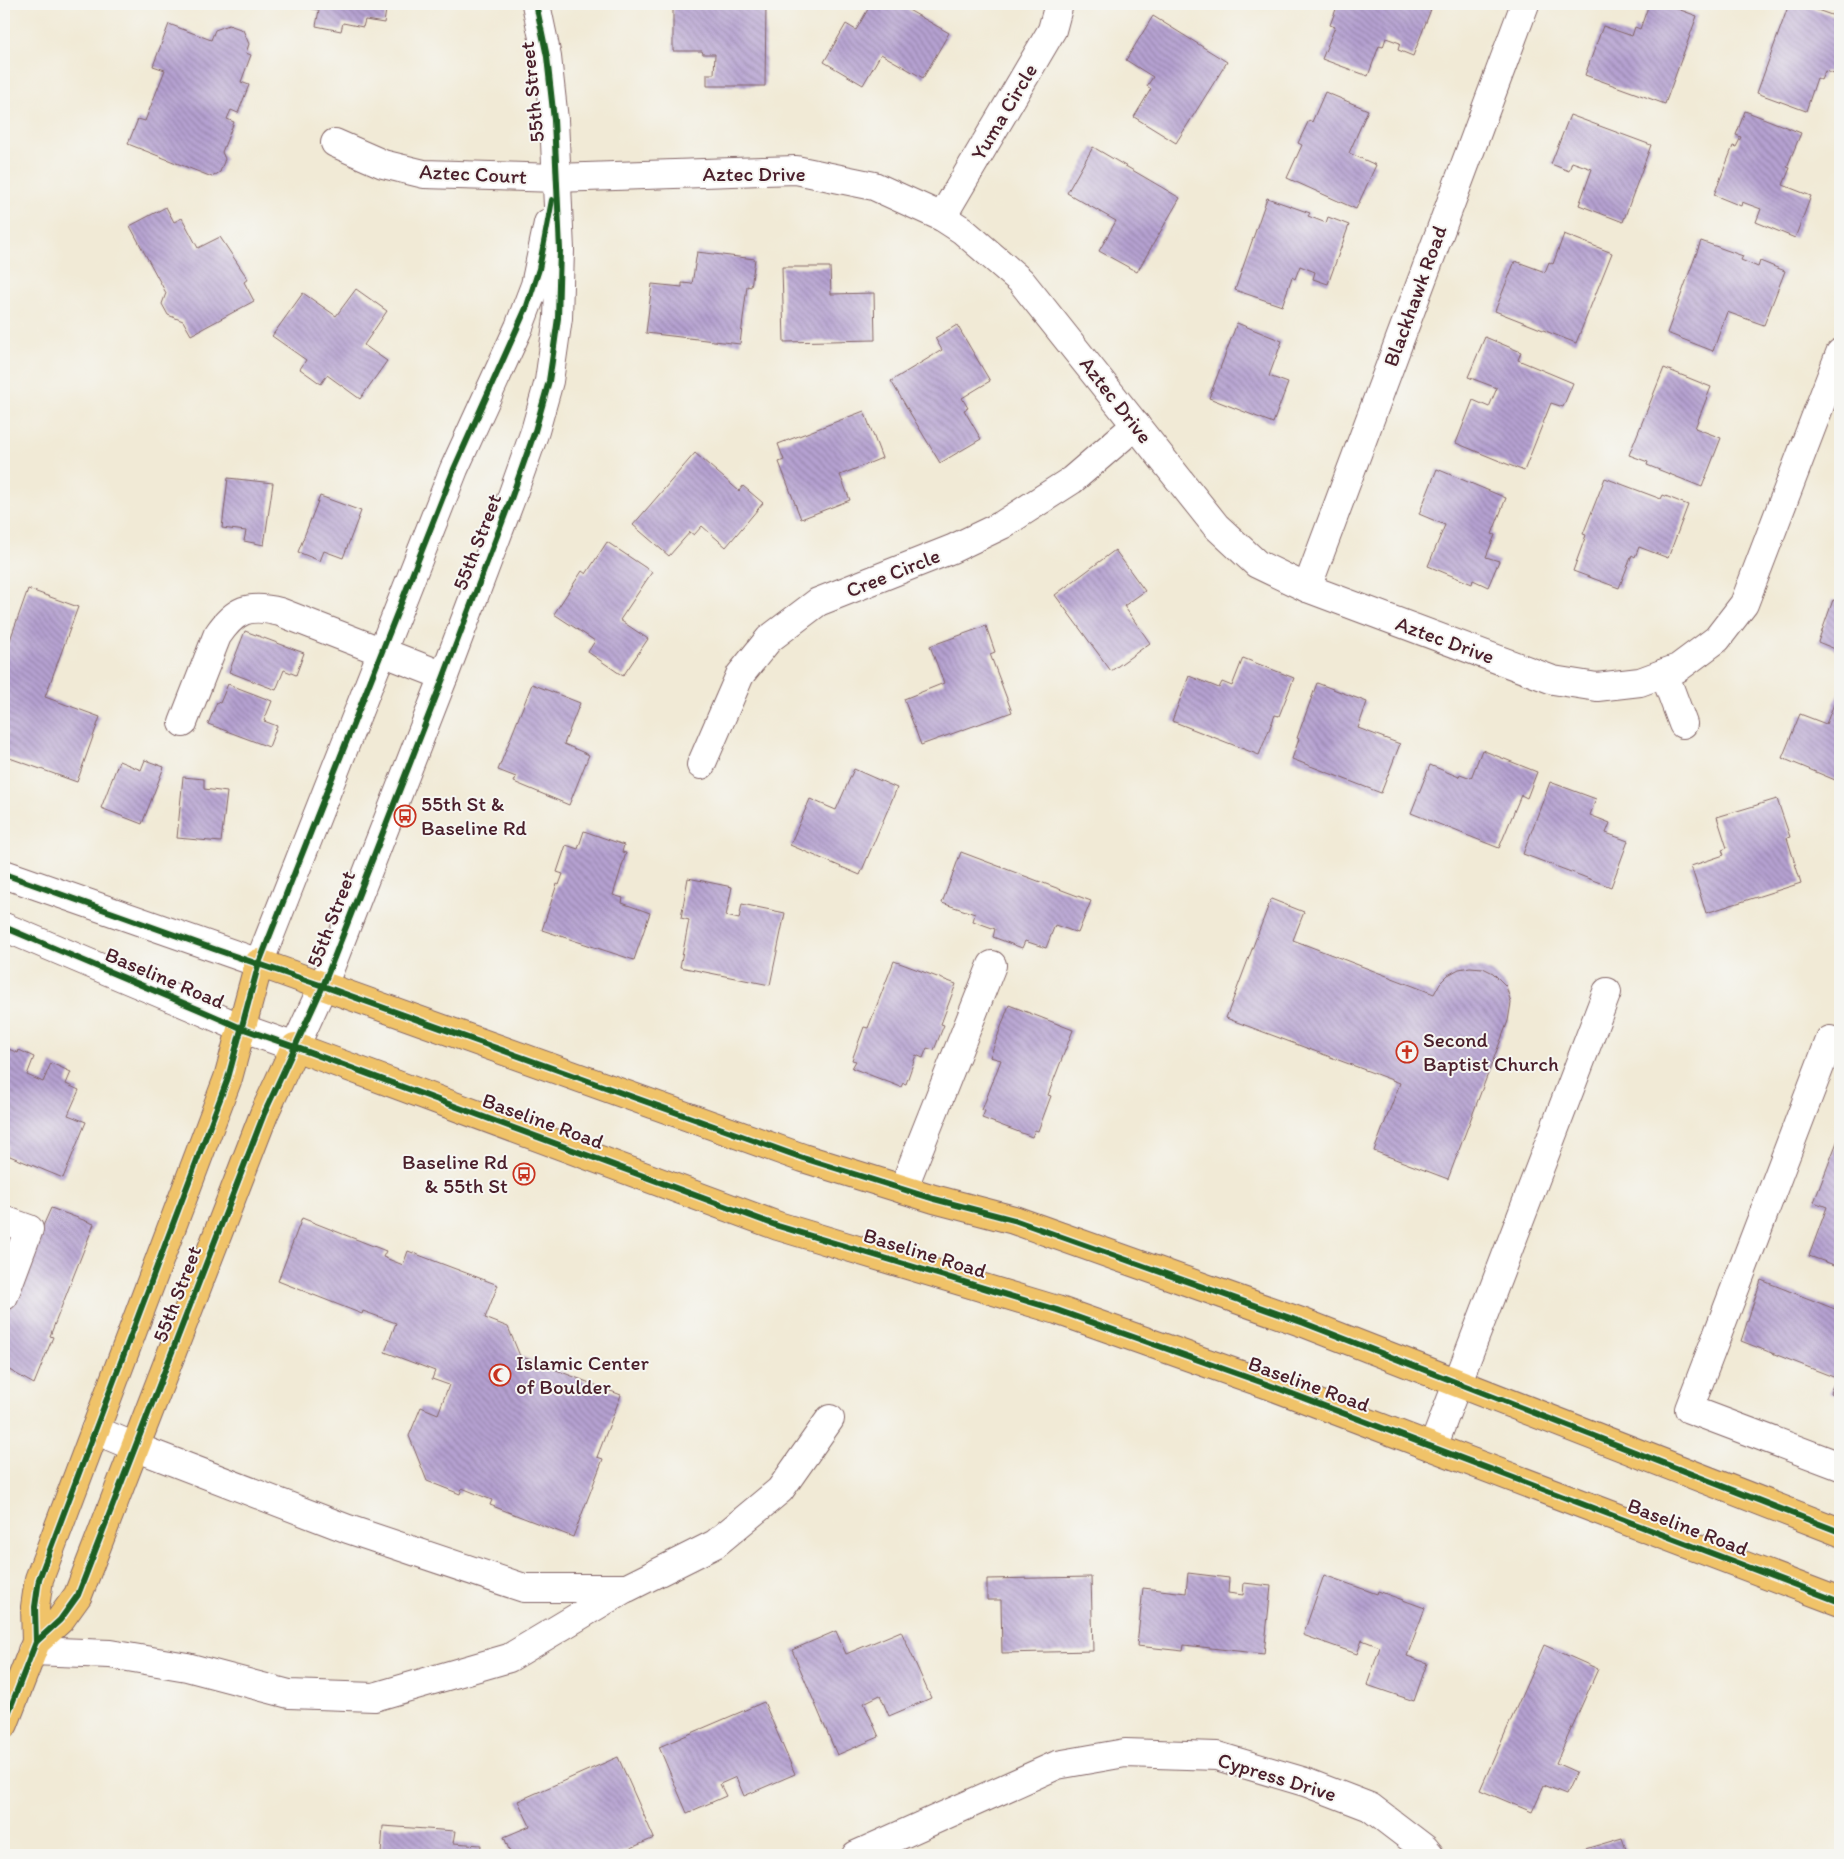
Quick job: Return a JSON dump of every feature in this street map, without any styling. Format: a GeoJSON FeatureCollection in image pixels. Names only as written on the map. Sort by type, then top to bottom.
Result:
{"type":"FeatureCollection","features":[{"type":"Feature","properties":{"kind":"main road","name":"Baseline Road"},"geometry":{"type":"LineString","coordinates":[[258,964],[803,1158],[903,1189],[1014,1220],[1304,1323],[1628,1451],[1840,1532]]}},
{"type":"Feature","properties":{"kind":"main road","name":"55th Street"},"geometry":{"type":"LineString","coordinates":[[4,1724],[34,1647],[35,1607],[39,1579],[228,1078],[258,964]]}},
{"type":"Feature","properties":{"kind":"main road","name":"Baseline Road"},"geometry":{"type":"LineString","coordinates":[[295,1047],[778,1226],[1057,1310],[1269,1385],[1840,1602]]}},
{"type":"Feature","properties":{"kind":"main road","name":"55th Street"},"geometry":{"type":"LineString","coordinates":[[34,1647],[60,1620],[78,1594],[264,1114],[295,1047]]}},
{"type":"Feature","properties":{"kind":"street","name":"55th Street"},"geometry":{"type":"LineString","coordinates":[[295,1047],[323,986],[444,676],[512,496],[535,431],[549,382],[558,318],[560,250],[554,120],[547,57],[536,4]]}},
{"type":"Feature","properties":{"kind":"street","name":"Yuma Circle"},"geometry":{"type":"LineString","coordinates":[[942,217],[1052,30],[1059,4]]}},
{"type":"Feature","properties":{"kind":"street","name":"Blackhawk Road"},"geometry":{"type":"LineString","coordinates":[[1307,588],[1524,4]]}},
{"type":"Feature","properties":{"kind":"street","name":"Aztec Court"},"geometry":{"type":"LineString","coordinates":[[335,143],[383,164],[424,174],[556,178]]}},
{"type":"Feature","properties":{"kind":"street","name":"Aztec Drive"},"geometry":{"type":"LineString","coordinates":[[556,178],[796,170],[874,186],[942,217],[962,230],[1021,281],[1216,526],[1257,564],[1307,588],[1553,680],[1596,687],[1640,682],[1678,668],[1717,639],[1744,604],[1840,353]]}},
{"type":"Feature","properties":{"kind":"street","name":"55th Street"},"geometry":{"type":"LineString","coordinates":[[258,964],[454,469],[527,306],[539,268],[556,178]]}},
{"type":"Feature","properties":{"kind":"street","name":"Cree Circle"},"geometry":{"type":"LineString","coordinates":[[702,765],[740,675],[769,639],[818,602],[952,549],[1002,525],[1072,480],[1136,425]]}},
{"type":"Feature","properties":{"kind":"street"},"geometry":{"type":"LineString","coordinates":[[184,723],[217,636],[225,624],[244,609],[267,609],[280,612],[444,676]]}},
{"type":"Feature","properties":{"kind":"street"},"geometry":{"type":"LineString","coordinates":[[1664,673],[1682,724]]}},
{"type":"Feature","properties":{"kind":"street","name":"Baseline Road"},"geometry":{"type":"LineString","coordinates":[[4,874],[258,964]]}},
{"type":"Feature","properties":{"kind":"street","name":"Baseline Road"},"geometry":{"type":"LineString","coordinates":[[4,927],[241,1028],[295,1047]]}},
{"type":"Feature","properties":{"kind":"street"},"geometry":{"type":"LineString","coordinates":[[903,1189],[992,965]]}},
{"type":"Feature","properties":{"kind":"street"},"geometry":{"type":"LineString","coordinates":[[1433,1447],[1607,992]]}},
{"type":"Feature","properties":{"kind":"street"},"geometry":{"type":"LineString","coordinates":[[1840,1044],[1830,1040],[1689,1408],[1840,1466]]}},
{"type":"Feature","properties":{"kind":"street"},"geometry":{"type":"LineString","coordinates":[[4,1220],[29,1229],[4,1296]]}},
{"type":"Feature","properties":{"kind":"street"},"geometry":{"type":"LineString","coordinates":[[34,1647],[110,1654],[187,1667],[289,1694],[374,1697],[509,1658],[627,1588],[715,1544],[780,1490],[830,1420]]}},
{"type":"Feature","properties":{"kind":"street"},"geometry":{"type":"LineString","coordinates":[[96,1430],[134,1447],[348,1529],[524,1588],[627,1588]]}},
{"type":"Feature","properties":{"kind":"street","name":"Cypress Drive"},"geometry":{"type":"LineString","coordinates":[[856,1855],[1057,1765],[1125,1753],[1217,1756],[1305,1782],[1370,1807],[1425,1849],[1430,1855]]}},
{"type":"Feature","properties":{"kind":"building"},"geometry":{"type":"Polygon","coordinates":[[[290,4],[387,4],[384,23],[365,20],[363,27],[343,23],[341,31],[316,26],[319,10],[290,4]]]}},
{"type":"Feature","properties":{"kind":"building"},"geometry":{"type":"Polygon","coordinates":[[[673,4],[766,4],[765,86],[707,86],[707,74],[714,74],[715,54],[703,54],[702,51],[673,51],[673,4]]]}},
{"type":"Feature","properties":{"kind":"building"},"geometry":{"type":"Polygon","coordinates":[[[871,4],[898,4],[949,33],[923,78],[881,54],[863,85],[824,62],[846,24],[856,30],[871,4]]]}},
{"type":"Feature","properties":{"kind":"building"},"geometry":{"type":"Polygon","coordinates":[[[1338,4],[1433,4],[1413,56],[1398,50],[1400,43],[1386,38],[1383,47],[1379,46],[1368,76],[1322,59],[1335,27],[1330,25],[1338,4]]]}},
{"type":"Feature","properties":{"kind":"building"},"geometry":{"type":"Polygon","coordinates":[[[1649,4],[1664,4],[1697,16],[1665,104],[1585,75],[1603,26],[1632,36],[1635,27],[1640,29],[1649,4]]]}},
{"type":"Feature","properties":{"kind":"building"},"geometry":{"type":"Polygon","coordinates":[[[1789,4],[1800,4],[1840,18],[1840,76],[1825,71],[1821,80],[1817,78],[1806,111],[1757,93],[1789,4]]]}},
{"type":"Feature","properties":{"kind":"building"},"geometry":{"type":"Polygon","coordinates":[[[1153,16],[1227,62],[1176,143],[1134,117],[1151,89],[1147,86],[1153,77],[1126,60],[1153,16]]]}},
{"type":"Feature","properties":{"kind":"building"},"geometry":{"type":"Polygon","coordinates":[[[169,24],[211,40],[215,30],[229,25],[243,30],[249,44],[246,53],[251,55],[241,82],[249,85],[238,113],[231,110],[227,119],[234,122],[222,152],[225,159],[220,172],[212,177],[128,144],[138,119],[145,121],[165,70],[153,66],[169,24]]]}},
{"type":"Feature","properties":{"kind":"building"},"geometry":{"type":"Polygon","coordinates":[[[1325,92],[1368,110],[1349,153],[1376,165],[1356,209],[1287,178],[1302,145],[1298,143],[1309,120],[1312,122],[1325,92]]]}},
{"type":"Feature","properties":{"kind":"building"},"geometry":{"type":"Polygon","coordinates":[[[1745,111],[1801,133],[1787,167],[1790,168],[1783,185],[1811,196],[1795,238],[1756,222],[1761,209],[1742,202],[1741,206],[1714,195],[1733,146],[1736,147],[1741,137],[1736,135],[1745,111]]]}},
{"type":"Feature","properties":{"kind":"building"},"geometry":{"type":"Polygon","coordinates":[[[1570,115],[1651,145],[1623,222],[1579,205],[1592,169],[1572,162],[1569,171],[1551,164],[1570,115]]]}},
{"type":"Feature","properties":{"kind":"building"},"geometry":{"type":"Polygon","coordinates":[[[1093,147],[1180,198],[1137,272],[1099,251],[1116,221],[1067,193],[1093,147]]]}},
{"type":"Feature","properties":{"kind":"building"},"geometry":{"type":"Polygon","coordinates":[[[1267,198],[1310,213],[1308,216],[1326,223],[1328,217],[1349,225],[1328,284],[1313,279],[1315,272],[1300,266],[1295,279],[1292,277],[1282,306],[1235,290],[1267,198]]]}},
{"type":"Feature","properties":{"kind":"building"},"geometry":{"type":"Polygon","coordinates":[[[166,207],[174,222],[182,218],[198,248],[220,237],[248,279],[244,282],[254,301],[191,335],[183,321],[168,315],[162,304],[166,293],[130,226],[166,207]]]}},
{"type":"Feature","properties":{"kind":"building"},"geometry":{"type":"Polygon","coordinates":[[[1564,234],[1612,253],[1576,343],[1495,311],[1515,261],[1545,272],[1549,262],[1553,264],[1564,234]]]}},
{"type":"Feature","properties":{"kind":"building"},"geometry":{"type":"Polygon","coordinates":[[[1701,241],[1743,256],[1741,260],[1758,267],[1760,261],[1785,271],[1764,325],[1727,312],[1713,351],[1667,333],[1701,241]]]}},
{"type":"Feature","properties":{"kind":"building"},"geometry":{"type":"Polygon","coordinates":[[[697,252],[755,259],[751,287],[747,286],[740,344],[646,333],[652,284],[682,287],[682,283],[692,284],[697,252]]]}},
{"type":"Feature","properties":{"kind":"building"},"geometry":{"type":"Polygon","coordinates":[[[782,267],[830,267],[831,294],[874,293],[875,340],[784,342],[782,267]]]}},
{"type":"Feature","properties":{"kind":"building"},"geometry":{"type":"Polygon","coordinates":[[[356,289],[387,311],[364,345],[387,361],[360,399],[327,375],[321,384],[300,369],[306,360],[272,336],[303,293],[336,316],[356,289]]]}},
{"type":"Feature","properties":{"kind":"building"},"geometry":{"type":"Polygon","coordinates":[[[1237,323],[1282,341],[1269,376],[1288,383],[1273,423],[1209,398],[1237,323]]]}},
{"type":"Feature","properties":{"kind":"building"},"geometry":{"type":"Polygon","coordinates":[[[957,325],[990,381],[962,398],[968,408],[964,410],[981,439],[940,463],[891,381],[942,350],[935,338],[957,325]]]}},
{"type":"Feature","properties":{"kind":"building"},"geometry":{"type":"Polygon","coordinates":[[[1485,337],[1521,352],[1518,360],[1573,383],[1563,407],[1551,403],[1524,471],[1456,443],[1473,400],[1489,407],[1497,388],[1468,377],[1485,337]]]}},
{"type":"Feature","properties":{"kind":"building"},"geometry":{"type":"Polygon","coordinates":[[[1664,368],[1711,387],[1695,428],[1721,438],[1702,487],[1647,465],[1648,462],[1629,455],[1664,368]]]}},
{"type":"Feature","properties":{"kind":"building"},"geometry":{"type":"Polygon","coordinates":[[[864,411],[882,458],[840,475],[850,500],[801,519],[779,462],[784,460],[778,444],[864,411]]]}},
{"type":"Feature","properties":{"kind":"building"},"geometry":{"type":"Polygon","coordinates":[[[695,453],[739,491],[743,486],[763,503],[726,547],[702,526],[694,535],[690,532],[669,556],[633,525],[695,453]]]}},
{"type":"Feature","properties":{"kind":"building"},"geometry":{"type":"Polygon","coordinates":[[[1437,469],[1506,498],[1492,534],[1495,535],[1486,557],[1499,561],[1488,587],[1473,580],[1472,584],[1428,566],[1445,525],[1419,514],[1437,469]]]}},
{"type":"Feature","properties":{"kind":"building"},"geometry":{"type":"Polygon","coordinates":[[[228,478],[273,483],[264,545],[244,541],[246,531],[222,528],[228,478]]]}},
{"type":"Feature","properties":{"kind":"building"},"geometry":{"type":"Polygon","coordinates":[[[1605,478],[1661,499],[1663,495],[1688,505],[1668,558],[1639,547],[1635,557],[1632,555],[1619,588],[1573,571],[1586,535],[1583,534],[1605,478]]]}},
{"type":"Feature","properties":{"kind":"building"},"geometry":{"type":"Polygon","coordinates":[[[320,496],[361,511],[343,558],[324,551],[320,561],[298,552],[320,496]]]}},
{"type":"Feature","properties":{"kind":"building"},"geometry":{"type":"Polygon","coordinates":[[[607,542],[652,572],[620,620],[648,639],[623,676],[588,652],[595,641],[554,614],[582,571],[586,574],[607,542]]]}},
{"type":"Feature","properties":{"kind":"building"},"geometry":{"type":"Polygon","coordinates":[[[1115,550],[1145,591],[1124,606],[1150,643],[1111,671],[1055,595],[1115,550]]]}},
{"type":"Feature","properties":{"kind":"building"},"geometry":{"type":"Polygon","coordinates":[[[28,589],[78,607],[45,697],[100,717],[77,782],[4,756],[4,742],[8,732],[4,730],[4,657],[28,589]]]}},
{"type":"Feature","properties":{"kind":"building"},"geometry":{"type":"Polygon","coordinates":[[[1833,600],[1840,602],[1840,651],[1818,642],[1833,600]]]}},
{"type":"Feature","properties":{"kind":"building"},"geometry":{"type":"Polygon","coordinates":[[[986,626],[995,652],[990,654],[1012,712],[921,745],[904,699],[944,683],[930,646],[986,626]]]}},
{"type":"Feature","properties":{"kind":"building"},"geometry":{"type":"Polygon","coordinates":[[[245,631],[304,653],[296,675],[284,670],[276,690],[229,672],[245,631]]]}},
{"type":"Feature","properties":{"kind":"building"},"geometry":{"type":"Polygon","coordinates":[[[1243,658],[1294,678],[1279,716],[1275,715],[1259,755],[1172,721],[1189,676],[1219,688],[1222,682],[1232,686],[1243,658]]]}},
{"type":"Feature","properties":{"kind":"building"},"geometry":{"type":"Polygon","coordinates":[[[1317,683],[1367,702],[1358,728],[1400,744],[1381,793],[1292,759],[1299,739],[1297,738],[1317,683]]]}},
{"type":"Feature","properties":{"kind":"building"},"geometry":{"type":"Polygon","coordinates":[[[228,684],[272,701],[264,721],[277,726],[269,747],[208,724],[217,702],[220,703],[228,684]]]}},
{"type":"Feature","properties":{"kind":"building"},"geometry":{"type":"Polygon","coordinates":[[[532,684],[580,703],[564,744],[589,755],[569,805],[514,782],[516,777],[498,770],[532,684]]]}},
{"type":"Feature","properties":{"kind":"building"},"geometry":{"type":"Polygon","coordinates":[[[1840,689],[1840,782],[1782,758],[1800,714],[1826,724],[1840,689]]]}},
{"type":"Feature","properties":{"kind":"building"},"geometry":{"type":"Polygon","coordinates":[[[1482,750],[1537,772],[1527,798],[1521,795],[1499,848],[1411,813],[1430,765],[1459,777],[1460,774],[1471,778],[1482,750]]]}},
{"type":"Feature","properties":{"kind":"building"},"geometry":{"type":"Polygon","coordinates":[[[145,760],[164,767],[142,824],[101,808],[119,761],[141,770],[145,760]]]}},
{"type":"Feature","properties":{"kind":"building"},"geometry":{"type":"Polygon","coordinates":[[[854,769],[897,788],[860,875],[790,845],[810,799],[836,810],[854,769]]]}},
{"type":"Feature","properties":{"kind":"building"},"geometry":{"type":"Polygon","coordinates":[[[183,777],[204,779],[204,789],[227,792],[221,842],[177,838],[183,777]]]}},
{"type":"Feature","properties":{"kind":"building"},"geometry":{"type":"Polygon","coordinates":[[[1550,782],[1596,799],[1590,815],[1610,823],[1606,833],[1628,841],[1611,887],[1523,854],[1550,782]]]}},
{"type":"Feature","properties":{"kind":"building"},"geometry":{"type":"Polygon","coordinates":[[[1777,799],[1790,837],[1787,838],[1801,883],[1706,913],[1691,866],[1724,855],[1722,850],[1727,848],[1717,817],[1777,799]]]}},
{"type":"Feature","properties":{"kind":"building"},"geometry":{"type":"Polygon","coordinates":[[[584,831],[624,845],[622,852],[626,853],[613,895],[623,898],[622,903],[650,913],[634,960],[542,930],[557,884],[559,885],[563,874],[557,872],[566,845],[578,849],[584,831]]]}},
{"type":"Feature","properties":{"kind":"building"},"geometry":{"type":"Polygon","coordinates":[[[961,852],[1091,901],[1078,933],[1055,925],[1046,948],[1025,941],[1022,948],[993,937],[995,929],[973,921],[975,914],[942,903],[961,852]]]}},
{"type":"Feature","properties":{"kind":"building"},"geometry":{"type":"Polygon","coordinates":[[[688,878],[732,887],[726,916],[739,919],[742,904],[785,913],[770,985],[680,967],[689,920],[681,918],[688,878]]]}},
{"type":"Feature","properties":{"kind":"building","name":"Second Baptist Church"},"geometry":{"type":"Polygon","coordinates":[[[1271,899],[1304,912],[1293,940],[1434,994],[1440,983],[1448,975],[1459,969],[1470,967],[1483,968],[1493,973],[1506,986],[1511,1003],[1508,1021],[1448,1179],[1374,1151],[1400,1083],[1226,1018],[1271,899]]]}},
{"type":"Feature","properties":{"kind":"building"},"geometry":{"type":"Polygon","coordinates":[[[894,961],[956,984],[941,1024],[944,1025],[934,1050],[927,1048],[923,1058],[916,1055],[906,1084],[903,1083],[901,1087],[852,1068],[856,1061],[852,1060],[864,1027],[868,1028],[894,961]]]}},
{"type":"Feature","properties":{"kind":"building"},"geometry":{"type":"Polygon","coordinates":[[[1009,1005],[1073,1030],[1048,1095],[1051,1096],[1038,1131],[1035,1130],[1032,1137],[982,1118],[985,1111],[982,1110],[1001,1060],[990,1057],[1009,1005]]]}},
{"type":"Feature","properties":{"kind":"building"},"geometry":{"type":"Polygon","coordinates":[[[4,1047],[18,1053],[19,1050],[34,1057],[27,1075],[43,1082],[51,1063],[71,1072],[66,1084],[79,1090],[68,1115],[86,1122],[63,1178],[5,1154],[8,1146],[4,1144],[4,1047]]]}},
{"type":"Feature","properties":{"kind":"building"},"geometry":{"type":"Polygon","coordinates":[[[1840,1134],[1840,1267],[1809,1256],[1827,1207],[1814,1202],[1840,1134]]]}},
{"type":"Feature","properties":{"kind":"building"},"geometry":{"type":"Polygon","coordinates":[[[51,1208],[94,1224],[50,1336],[53,1337],[34,1384],[4,1367],[4,1314],[51,1208]]]}},
{"type":"Feature","properties":{"kind":"building","name":"Islamic Center of Boulder"},"geometry":{"type":"Polygon","coordinates":[[[302,1218],[386,1251],[383,1257],[403,1265],[408,1251],[498,1285],[485,1318],[508,1327],[520,1356],[621,1395],[597,1457],[603,1459],[573,1537],[490,1505],[492,1500],[462,1488],[460,1494],[427,1481],[409,1436],[421,1407],[438,1414],[449,1385],[432,1379],[435,1371],[385,1352],[396,1323],[363,1311],[362,1314],[278,1281],[302,1218]]]}},
{"type":"Feature","properties":{"kind":"building"},"geometry":{"type":"Polygon","coordinates":[[[1761,1280],[1840,1311],[1840,1397],[1830,1393],[1836,1378],[1741,1341],[1761,1280]]]}},
{"type":"Feature","properties":{"kind":"building"},"geometry":{"type":"Polygon","coordinates":[[[1188,1573],[1229,1578],[1228,1593],[1243,1595],[1244,1583],[1271,1586],[1264,1654],[1184,1645],[1183,1651],[1137,1646],[1143,1588],[1186,1593],[1188,1573]]]}},
{"type":"Feature","properties":{"kind":"building"},"geometry":{"type":"Polygon","coordinates":[[[1324,1575],[1377,1594],[1378,1591],[1425,1608],[1407,1656],[1427,1663],[1414,1701],[1367,1685],[1380,1647],[1362,1640],[1357,1654],[1303,1635],[1324,1575]]]}},
{"type":"Feature","properties":{"kind":"building"},"geometry":{"type":"Polygon","coordinates":[[[1091,1577],[1093,1651],[1002,1653],[1001,1600],[987,1600],[987,1579],[1091,1577]]]}},
{"type":"Feature","properties":{"kind":"building"},"geometry":{"type":"Polygon","coordinates":[[[836,1631],[846,1654],[901,1631],[931,1698],[889,1716],[880,1695],[864,1703],[879,1737],[837,1755],[792,1650],[836,1631]]]}},
{"type":"Feature","properties":{"kind":"building"},"geometry":{"type":"Polygon","coordinates":[[[1544,1645],[1598,1669],[1556,1763],[1576,1772],[1566,1794],[1544,1785],[1532,1812],[1480,1790],[1544,1645]]]}},
{"type":"Feature","properties":{"kind":"building"},"geometry":{"type":"Polygon","coordinates":[[[764,1702],[795,1774],[744,1796],[736,1777],[720,1784],[726,1796],[687,1813],[659,1747],[764,1702]]]}},
{"type":"Feature","properties":{"kind":"building"},"geometry":{"type":"Polygon","coordinates":[[[618,1757],[654,1838],[615,1855],[511,1855],[504,1837],[530,1826],[518,1801],[618,1757]]]}},
{"type":"Feature","properties":{"kind":"building"},"geometry":{"type":"Polygon","coordinates":[[[383,1826],[455,1831],[453,1843],[481,1845],[480,1855],[381,1855],[383,1826]]]}},
{"type":"Feature","properties":{"kind":"building"},"geometry":{"type":"Polygon","coordinates":[[[1622,1838],[1628,1855],[1565,1855],[1622,1838]]]}},
{"type":"Feature","properties":{"kind":"cycle path"},"geometry":{"type":"LineString","coordinates":[[4,1724],[36,1642],[60,1620],[78,1595],[264,1114],[323,986],[444,676],[535,431],[549,381],[558,318],[560,250],[554,120],[547,57],[536,4]]}},
{"type":"Feature","properties":{"kind":"cycle path"},"geometry":{"type":"LineString","coordinates":[[36,1642],[35,1607],[39,1579],[228,1078],[259,963],[454,469],[527,306],[539,269],[552,200]]}},
{"type":"Feature","properties":{"kind":"cycle path"},"geometry":{"type":"LineString","coordinates":[[4,874],[803,1158],[934,1199],[1014,1220],[1304,1323],[1840,1532]]}},
{"type":"Feature","properties":{"kind":"cycle path"},"geometry":{"type":"LineString","coordinates":[[4,927],[241,1028],[778,1226],[1057,1310],[1269,1385],[1840,1602]]}},
{"type":"Feature","properties":{"kind":"place","name":"55th St & Baseline Rd"},"geometry":{"type":"Point","coordinates":[405,816]}},
{"type":"Feature","properties":{"kind":"place","name":"Second Baptist Church"},"geometry":{"type":"Point","coordinates":[1407,1052]}},
{"type":"Feature","properties":{"kind":"place","name":"Baseline Rd & 55th St"},"geometry":{"type":"Point","coordinates":[524,1174]}},
{"type":"Feature","properties":{"kind":"place","name":"Islamic Center of Boulder"},"geometry":{"type":"Point","coordinates":[500,1375]}}]}
